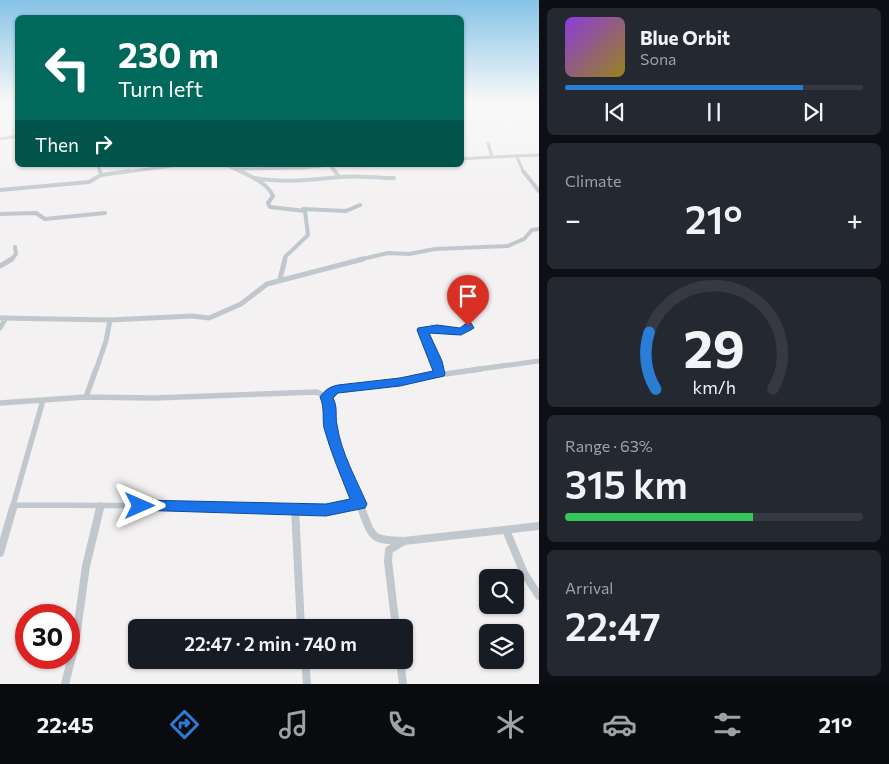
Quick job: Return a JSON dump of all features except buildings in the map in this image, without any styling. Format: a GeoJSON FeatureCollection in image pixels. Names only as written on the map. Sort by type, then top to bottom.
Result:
{"type":"FeatureCollection","features":[{"type":"Feature","properties":{"kind":"street"},"geometry":{"type":"LineString","coordinates":[[0,138],[15,136]]}},
{"type":"Feature","properties":{"kind":"street"},"geometry":{"type":"LineString","coordinates":[[488,143],[492,157]]}},
{"type":"Feature","properties":{"kind":"street"},"geometry":{"type":"LineString","coordinates":[[464,159],[539,155]]}},
{"type":"Feature","properties":{"kind":"street"},"geometry":{"type":"LineString","coordinates":[[517,157],[526,175],[539,191]]}},
{"type":"Feature","properties":{"kind":"street"},"geometry":{"type":"LineString","coordinates":[[99,167],[101,175]]}},
{"type":"Feature","properties":{"kind":"street"},"geometry":{"type":"LineString","coordinates":[[0,190],[90,182],[101,175],[163,167]]}},
{"type":"Feature","properties":{"kind":"street"},"geometry":{"type":"LineString","coordinates":[[230,167],[255,178],[271,181],[328,180],[339,177],[394,178]]}},
{"type":"Feature","properties":{"kind":"street"},"geometry":{"type":"LineString","coordinates":[[234,169],[311,167]]}},
{"type":"Feature","properties":{"kind":"street"},"geometry":{"type":"LineString","coordinates":[[331,167],[339,177]]}},
{"type":"Feature","properties":{"kind":"street"},"geometry":{"type":"LineString","coordinates":[[255,178],[273,193],[268,203],[270,207],[346,211],[360,205]]}},
{"type":"Feature","properties":{"kind":"street"},"geometry":{"type":"LineString","coordinates":[[280,279],[280,275],[285,269],[285,257],[308,235],[306,215],[302,209]]}},
{"type":"Feature","properties":{"kind":"street"},"geometry":{"type":"LineString","coordinates":[[0,214],[36,213],[45,219],[105,213]]}},
{"type":"Feature","properties":{"kind":"street"},"geometry":{"type":"LineString","coordinates":[[0,318],[110,320],[192,316],[209,318],[241,304],[267,284],[330,265],[388,254],[409,254],[435,249],[508,246],[524,240],[532,230],[539,229]]}},
{"type":"Feature","properties":{"kind":"street"},"geometry":{"type":"LineString","coordinates":[[0,266],[8,262],[16,254],[15,247]]}},
{"type":"Feature","properties":{"kind":"street"},"geometry":{"type":"LineString","coordinates":[[0,328],[6,318]]}},
{"type":"Feature","properties":{"kind":"street"},"geometry":{"type":"LineString","coordinates":[[86,397],[106,341],[110,320]]}},
{"type":"Feature","properties":{"kind":"street"},"geometry":{"type":"LineString","coordinates":[[439,374],[436,361],[422,330],[437,328],[461,332],[468,328],[468,326]]}},
{"type":"Feature","properties":{"kind":"street"},"geometry":{"type":"LineString","coordinates":[[326,397],[332,391],[338,389],[400,382],[439,374],[539,361]]}},
{"type":"Feature","properties":{"kind":"street"},"geometry":{"type":"LineString","coordinates":[[0,403],[86,397],[154,398],[317,392],[326,397],[330,404],[333,433],[372,535],[381,540],[404,541],[539,526]]}},
{"type":"Feature","properties":{"kind":"street"},"geometry":{"type":"LineString","coordinates":[[0,553],[43,400]]}},
{"type":"Feature","properties":{"kind":"street"},"geometry":{"type":"LineString","coordinates":[[13,504],[326,510],[359,504]]}},
{"type":"Feature","properties":{"kind":"street"},"geometry":{"type":"LineString","coordinates":[[65,684],[75,644],[86,566],[101,505]]}},
{"type":"Feature","properties":{"kind":"street"},"geometry":{"type":"LineString","coordinates":[[295,508],[301,619]]}},
{"type":"Feature","properties":{"kind":"street"},"geometry":{"type":"LineString","coordinates":[[506,530],[521,565],[539,596]]}},
{"type":"Feature","properties":{"kind":"street"},"geometry":{"type":"LineString","coordinates":[[395,619],[388,556],[389,550],[394,545],[404,541]]}},
{"type":"Feature","properties":{"kind":"street"},"geometry":{"type":"LineString","coordinates":[[306,669],[307,684]]}},
{"type":"Feature","properties":{"kind":"street"},"geometry":{"type":"LineString","coordinates":[[401,669],[403,684]]}},
{"type":"Feature","properties":{"kind":"route"},"geometry":{"type":"LineString","coordinates":[[140,506],[237,506],[326,510],[359,504],[340,458],[330,425],[330,404],[326,397],[332,391],[338,389],[374,386],[439,374],[439,368],[422,330],[437,328],[461,332],[466,330],[468,326]]}}]}
